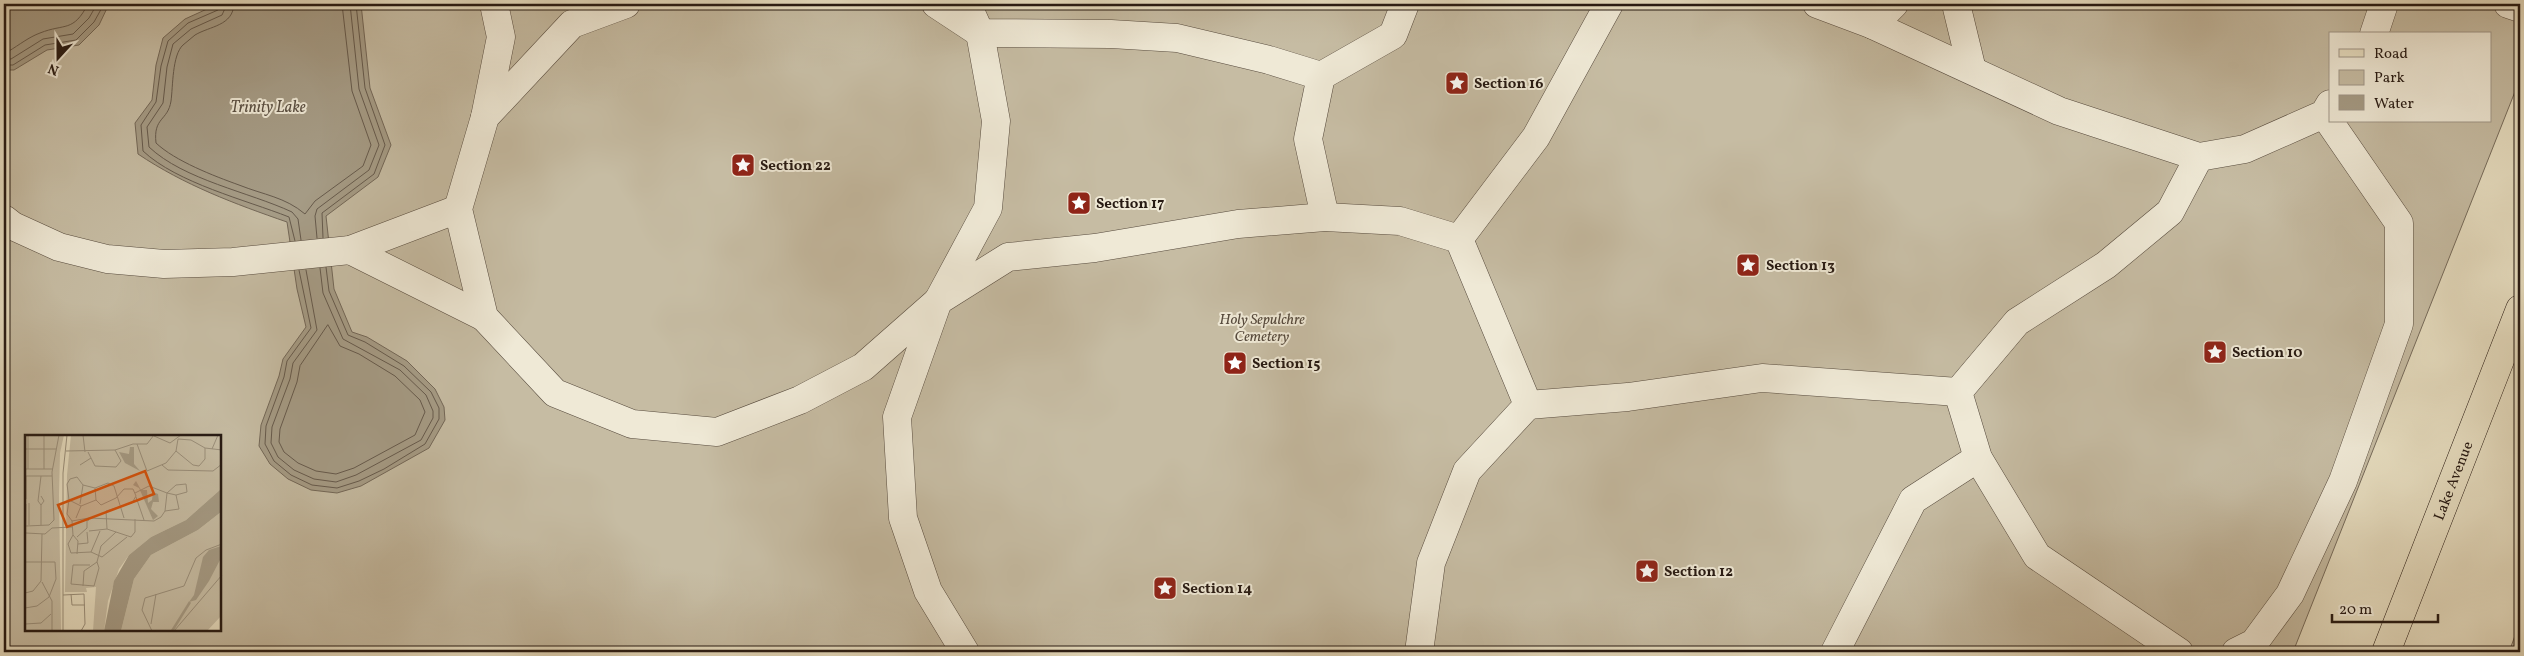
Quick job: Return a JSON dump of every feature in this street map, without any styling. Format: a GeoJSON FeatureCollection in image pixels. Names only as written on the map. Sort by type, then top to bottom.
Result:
{"type":"FeatureCollection","features":[{"type":"Feature","properties":{"kind":"main road","name":"Lake Avenue"},"geometry":{"type":"LineString","coordinates":[[2386,652],[2520,309]]}},
{"type":"Feature","properties":{"kind":"lane"},"geometry":{"type":"LineString","coordinates":[[484,317],[458,209],[485,117],[501,37],[494,4]]}},
{"type":"Feature","properties":{"kind":"lane"},"geometry":{"type":"LineString","coordinates":[[485,117],[572,24],[626,4]]}},
{"type":"Feature","properties":{"kind":"lane"},"geometry":{"type":"LineString","coordinates":[[936,4],[980,33],[1111,34],[1177,38],[1269,60],[1321,76],[1393,35],[1405,4]]}},
{"type":"Feature","properties":{"kind":"lane"},"geometry":{"type":"LineString","coordinates":[[965,652],[928,591],[903,518],[897,417],[938,301],[988,208],[996,121],[980,33],[966,4]]}},
{"type":"Feature","properties":{"kind":"lane"},"geometry":{"type":"LineString","coordinates":[[1459,239],[1536,137],[1609,4]]}},
{"type":"Feature","properties":{"kind":"lane"},"geometry":{"type":"LineString","coordinates":[[1817,4],[1873,25],[2059,111],[2199,157],[2246,149],[2327,109]]}},
{"type":"Feature","properties":{"kind":"lane"},"geometry":{"type":"LineString","coordinates":[[1873,25],[1894,4]]}},
{"type":"Feature","properties":{"kind":"lane"},"geometry":{"type":"LineString","coordinates":[[1956,4],[1972,70]]}},
{"type":"Feature","properties":{"kind":"lane"},"geometry":{"type":"LineString","coordinates":[[2375,32],[2384,4]]}},
{"type":"Feature","properties":{"kind":"lane"},"geometry":{"type":"LineString","coordinates":[[2508,4],[2520,8]]}},
{"type":"Feature","properties":{"kind":"lane"},"geometry":{"type":"LineString","coordinates":[[1321,76],[1308,140],[1325,217]]}},
{"type":"Feature","properties":{"kind":"lane"},"geometry":{"type":"LineString","coordinates":[[2236,652],[2254,643],[2290,594],[2343,480],[2399,324],[2399,223],[2335,122]]}},
{"type":"Feature","properties":{"kind":"lane"},"geometry":{"type":"LineString","coordinates":[[1958,392],[2017,322],[2106,265],[2170,212],[2199,157]]}},
{"type":"Feature","properties":{"kind":"lane"},"geometry":{"type":"LineString","coordinates":[[4,219],[13,226],[59,247],[107,259],[164,264],[233,262],[350,250],[458,209]]}},
{"type":"Feature","properties":{"kind":"lane"},"geometry":{"type":"LineString","coordinates":[[350,250],[484,317],[555,393],[632,424],[717,432],[800,400],[864,367],[938,301],[1008,257],[1095,248],[1238,224],[1325,217],[1400,221],[1459,239]]}},
{"type":"Feature","properties":{"kind":"lane"},"geometry":{"type":"LineString","coordinates":[[1459,239],[1528,405]]}},
{"type":"Feature","properties":{"kind":"lane"},"geometry":{"type":"LineString","coordinates":[[1419,652],[1432,563],[1467,470],[1528,405],[1628,397],[1762,378],[1958,392]]}},
{"type":"Feature","properties":{"kind":"lane"},"geometry":{"type":"LineString","coordinates":[[1958,392],[1978,458],[2037,556],[2179,652]]}},
{"type":"Feature","properties":{"kind":"lane"},"geometry":{"type":"LineString","coordinates":[[1835,652],[1913,500],[1978,458]]}},
{"type":"Feature","properties":{"kind":"green space","name":"Holy Sepulchre Cemetery"},"geometry":{"type":"Polygon","coordinates":[[[4,4],[2520,4],[2520,79],[2293,652],[4,652],[4,4]]]}},
{"type":"Feature","properties":{"kind":"green space"},"geometry":{"type":"Polygon","coordinates":[[[2520,622],[2520,652],[2509,652],[2520,622]]]}},
{"type":"Feature","properties":{"kind":"water"},"geometry":{"type":"Polygon","coordinates":[[[4,4],[109,4],[99,25],[79,45],[47,50],[14,70],[4,70],[4,4]]]}},
{"type":"Feature","properties":{"kind":"water","name":"Trinity Lake"},"geometry":{"type":"Polygon","coordinates":[[[218,4],[361,4],[370,88],[391,145],[378,177],[326,216],[334,289],[352,332],[367,337],[407,361],[435,389],[444,407],[445,420],[429,448],[361,486],[337,493],[311,490],[288,479],[270,464],[259,446],[261,425],[279,376],[283,359],[306,327],[297,289],[287,222],[229,201],[173,175],[138,154],[135,123],[152,100],[156,65],[163,38],[185,19],[218,4]]]}},
{"type":"Feature","properties":{"kind":"place","name":"Section 16"},"geometry":{"type":"Point","coordinates":[1457,83]}},
{"type":"Feature","properties":{"kind":"place","name":"Section 22"},"geometry":{"type":"Point","coordinates":[743,165]}},
{"type":"Feature","properties":{"kind":"place","name":"Section 17"},"geometry":{"type":"Point","coordinates":[1079,203]}},
{"type":"Feature","properties":{"kind":"place","name":"Section 13"},"geometry":{"type":"Point","coordinates":[1748,265]}},
{"type":"Feature","properties":{"kind":"place","name":"Section 10"},"geometry":{"type":"Point","coordinates":[2215,352]}},
{"type":"Feature","properties":{"kind":"place","name":"Section 15"},"geometry":{"type":"Point","coordinates":[1235,363]}},
{"type":"Feature","properties":{"kind":"place","name":"Section 12"},"geometry":{"type":"Point","coordinates":[1647,571]}},
{"type":"Feature","properties":{"kind":"place","name":"Section 14"},"geometry":{"type":"Point","coordinates":[1165,588]}}]}
